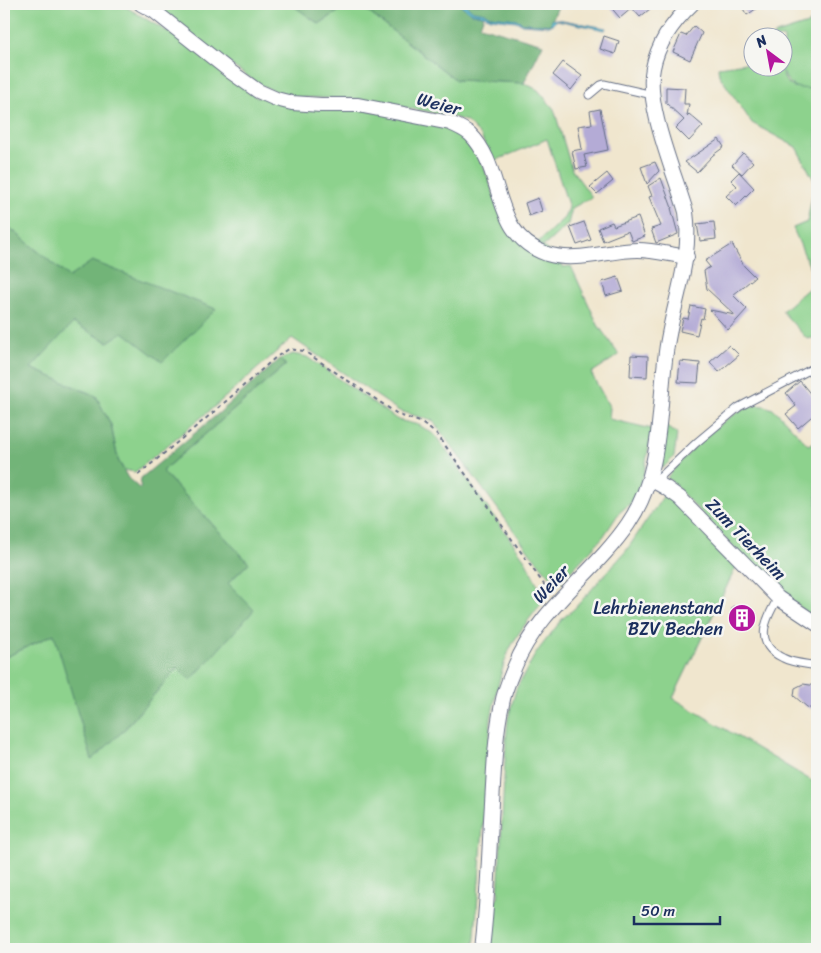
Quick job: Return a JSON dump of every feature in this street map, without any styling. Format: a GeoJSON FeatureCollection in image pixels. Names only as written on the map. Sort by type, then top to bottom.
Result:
{"type":"FeatureCollection","features":[{"type":"Feature","properties":{"kind":"street","name":"Weier"},"geometry":{"type":"LineString","coordinates":[[141,4],[154,11],[231,72],[258,90],[276,99],[302,104],[358,105],[450,123],[460,127],[472,137],[484,155],[504,213],[519,237],[532,247],[565,258],[639,250],[687,257]]}},
{"type":"Feature","properties":{"kind":"street","name":"Weier"},"geometry":{"type":"LineString","coordinates":[[482,949],[494,760],[502,703],[516,664],[533,633],[557,603],[611,548],[629,523],[653,480],[666,351],[687,257],[688,227],[686,212],[661,133],[651,85],[652,68],[668,30],[692,4]]}},
{"type":"Feature","properties":{"kind":"street","name":"Zum Tierheim"},"geometry":{"type":"LineString","coordinates":[[653,480],[680,498],[778,598],[817,624]]}},
{"type":"Feature","properties":{"kind":"lane"},"geometry":{"type":"LineString","coordinates":[[589,95],[604,84],[653,95]]}},
{"type":"Feature","properties":{"kind":"lane"},"geometry":{"type":"LineString","coordinates":[[653,480],[739,408],[817,366]]}},
{"type":"Feature","properties":{"kind":"lane"},"geometry":{"type":"LineString","coordinates":[[778,598],[765,621],[764,638],[768,647],[783,658],[817,666]]}},
{"type":"Feature","properties":{"kind":"path"},"geometry":{"type":"LineString","coordinates":[[138,475],[276,357],[289,349],[304,351],[399,415],[420,422],[437,434],[557,603]]}},
{"type":"Feature","properties":{"kind":"green space"},"geometry":{"type":"Polygon","coordinates":[[[4,4],[121,4],[178,38],[256,97],[370,110],[448,126],[465,136],[481,159],[501,214],[561,261],[563,267],[571,266],[598,325],[619,355],[591,373],[610,408],[609,419],[652,429],[644,473],[633,501],[619,513],[603,537],[558,585],[531,554],[433,421],[399,411],[292,338],[214,407],[135,472],[124,470],[118,460],[111,425],[96,396],[30,368],[73,322],[108,342],[69,277],[4,223],[4,4]]]}},
{"type":"Feature","properties":{"kind":"green space"},"geometry":{"type":"Polygon","coordinates":[[[151,4],[291,4],[319,24],[350,4],[358,4],[456,80],[524,83],[538,90],[554,109],[572,170],[592,197],[572,208],[568,224],[544,246],[537,243],[564,218],[569,208],[547,139],[492,162],[481,136],[466,121],[446,115],[359,99],[292,97],[262,86],[151,4]]]}},
{"type":"Feature","properties":{"kind":"green space"},"geometry":{"type":"Polygon","coordinates":[[[291,4],[350,4],[319,24],[291,4]]]}},
{"type":"Feature","properties":{"kind":"green space"},"geometry":{"type":"Polygon","coordinates":[[[358,4],[459,4],[472,13],[484,15],[480,26],[543,44],[524,83],[456,80],[358,4]]]}},
{"type":"Feature","properties":{"kind":"green space"},"geometry":{"type":"Polygon","coordinates":[[[464,4],[559,4],[550,25],[523,23],[516,19],[490,16],[473,11],[464,4]]]}},
{"type":"Feature","properties":{"kind":"green space"},"geometry":{"type":"Polygon","coordinates":[[[817,21],[817,89],[800,89],[789,83],[786,78],[794,78],[794,28],[817,21]]]}},
{"type":"Feature","properties":{"kind":"green space"},"geometry":{"type":"Polygon","coordinates":[[[744,63],[744,78],[784,78],[794,87],[817,90],[817,337],[807,339],[782,311],[816,282],[793,228],[807,222],[815,182],[796,147],[752,123],[719,75],[718,67],[744,63]]]}},
{"type":"Feature","properties":{"kind":"green space"},"geometry":{"type":"Polygon","coordinates":[[[4,223],[69,277],[92,261],[216,309],[162,362],[123,332],[108,342],[73,323],[31,368],[96,396],[111,425],[118,460],[128,478],[140,489],[141,478],[280,359],[286,365],[162,471],[249,563],[228,583],[254,610],[191,680],[177,668],[123,731],[92,760],[54,634],[4,658],[4,223]]]}},
{"type":"Feature","properties":{"kind":"green space"},"geometry":{"type":"Polygon","coordinates":[[[293,354],[307,357],[398,420],[419,425],[435,435],[524,558],[545,599],[523,627],[509,650],[501,673],[494,704],[491,719],[474,949],[4,949],[4,658],[54,634],[123,731],[177,668],[191,679],[228,583],[249,563],[162,471],[285,366],[280,359],[293,354]]]}},
{"type":"Feature","properties":{"kind":"green space"},"geometry":{"type":"Polygon","coordinates":[[[755,405],[775,410],[808,445],[817,441],[817,620],[764,579],[667,477],[718,426],[742,410],[755,405]]]}},
{"type":"Feature","properties":{"kind":"green space"},"geometry":{"type":"Polygon","coordinates":[[[665,425],[677,434],[674,457],[663,468],[660,463],[665,425]]]}},
{"type":"Feature","properties":{"kind":"green space"},"geometry":{"type":"Polygon","coordinates":[[[664,495],[681,505],[737,565],[673,698],[817,784],[817,944],[812,949],[489,949],[493,903],[498,898],[508,719],[516,689],[536,653],[563,618],[574,609],[626,551],[664,495]]]}},
{"type":"Feature","properties":{"kind":"water"},"geometry":{"type":"Polygon","coordinates":[[[459,4],[464,4],[473,11],[490,16],[516,19],[523,23],[550,25],[552,20],[557,19],[606,28],[605,30],[557,20],[550,26],[522,24],[516,21],[490,18],[472,13],[459,4]]]}},
{"type":"Feature","properties":{"kind":"building"},"geometry":{"type":"Polygon","coordinates":[[[608,4],[656,4],[640,17],[632,8],[620,18],[608,4]]]}},
{"type":"Feature","properties":{"kind":"building"},"geometry":{"type":"Polygon","coordinates":[[[740,4],[763,4],[747,15],[740,4]]]}},
{"type":"Feature","properties":{"kind":"building"},"geometry":{"type":"Polygon","coordinates":[[[694,26],[702,33],[690,60],[673,52],[681,34],[686,36],[694,26]]]}},
{"type":"Feature","properties":{"kind":"building"},"geometry":{"type":"Polygon","coordinates":[[[604,36],[619,41],[615,54],[600,49],[604,36]]]}},
{"type":"Feature","properties":{"kind":"building"},"geometry":{"type":"Polygon","coordinates":[[[563,62],[582,76],[571,90],[553,75],[563,62]]]}},
{"type":"Feature","properties":{"kind":"building"},"geometry":{"type":"Polygon","coordinates":[[[666,87],[685,88],[684,104],[689,104],[687,116],[689,114],[703,126],[689,141],[676,128],[684,120],[666,103],[666,87]]]}},
{"type":"Feature","properties":{"kind":"building"},"geometry":{"type":"Polygon","coordinates":[[[600,109],[608,150],[584,155],[587,167],[576,169],[572,151],[582,149],[578,126],[592,124],[590,111],[600,109]]]}},
{"type":"Feature","properties":{"kind":"building"},"geometry":{"type":"Polygon","coordinates":[[[719,139],[724,147],[713,155],[697,172],[685,162],[719,139]]]}},
{"type":"Feature","properties":{"kind":"building"},"geometry":{"type":"Polygon","coordinates":[[[743,153],[753,162],[742,174],[732,165],[743,153]]]}},
{"type":"Feature","properties":{"kind":"building"},"geometry":{"type":"Polygon","coordinates":[[[655,162],[659,171],[647,184],[641,167],[655,162]]]}},
{"type":"Feature","properties":{"kind":"building"},"geometry":{"type":"Polygon","coordinates":[[[739,172],[754,188],[736,206],[726,196],[737,186],[731,180],[739,172]]]}},
{"type":"Feature","properties":{"kind":"building"},"geometry":{"type":"Polygon","coordinates":[[[607,173],[613,181],[597,194],[590,187],[607,173]]]}},
{"type":"Feature","properties":{"kind":"building"},"geometry":{"type":"Polygon","coordinates":[[[661,178],[672,208],[678,234],[656,243],[651,229],[661,226],[649,197],[652,196],[648,186],[661,178]]]}},
{"type":"Feature","properties":{"kind":"building"},"geometry":{"type":"Polygon","coordinates":[[[538,198],[542,211],[529,216],[525,203],[538,198]]]}},
{"type":"Feature","properties":{"kind":"building"},"geometry":{"type":"Polygon","coordinates":[[[638,217],[645,236],[632,241],[628,231],[603,241],[598,228],[612,222],[614,226],[638,217]]]}},
{"type":"Feature","properties":{"kind":"building"},"geometry":{"type":"Polygon","coordinates":[[[584,222],[591,240],[577,245],[570,227],[584,222]]]}},
{"type":"Feature","properties":{"kind":"building"},"geometry":{"type":"Polygon","coordinates":[[[714,222],[716,239],[700,241],[697,224],[714,222]]]}},
{"type":"Feature","properties":{"kind":"building"},"geometry":{"type":"Polygon","coordinates":[[[732,244],[744,266],[755,277],[733,295],[747,309],[728,330],[710,310],[735,315],[707,289],[704,271],[710,267],[705,261],[732,244]]]}},
{"type":"Feature","properties":{"kind":"building"},"geometry":{"type":"Polygon","coordinates":[[[618,277],[623,291],[606,296],[602,282],[618,277]]]}},
{"type":"Feature","properties":{"kind":"building"},"geometry":{"type":"Polygon","coordinates":[[[691,306],[705,309],[697,335],[680,331],[683,318],[688,319],[691,306]]]}},
{"type":"Feature","properties":{"kind":"building"},"geometry":{"type":"Polygon","coordinates":[[[729,345],[739,355],[719,372],[710,362],[729,345]]]}},
{"type":"Feature","properties":{"kind":"building"},"geometry":{"type":"Polygon","coordinates":[[[631,355],[648,356],[647,377],[630,376],[631,355]]]}},
{"type":"Feature","properties":{"kind":"building"},"geometry":{"type":"Polygon","coordinates":[[[680,361],[700,363],[698,383],[678,382],[680,361]]]}},
{"type":"Feature","properties":{"kind":"building"},"geometry":{"type":"Polygon","coordinates":[[[800,381],[817,402],[817,412],[798,428],[786,414],[796,406],[786,393],[800,381]]]}},
{"type":"Feature","properties":{"kind":"building","name":"Lehrbienenstand BZV Bechen"},"geometry":{"type":"Polygon","coordinates":[[[733,606],[751,612],[746,627],[736,624],[738,619],[730,616],[733,606]]]}},
{"type":"Feature","properties":{"kind":"building"},"geometry":{"type":"Polygon","coordinates":[[[803,684],[817,686],[817,711],[807,707],[794,696],[795,688],[803,684]]]}},
{"type":"Feature","properties":{"kind":"place","name":"Lehrbienenstand BZV Bechen"},"geometry":{"type":"Point","coordinates":[742,618]}}]}
